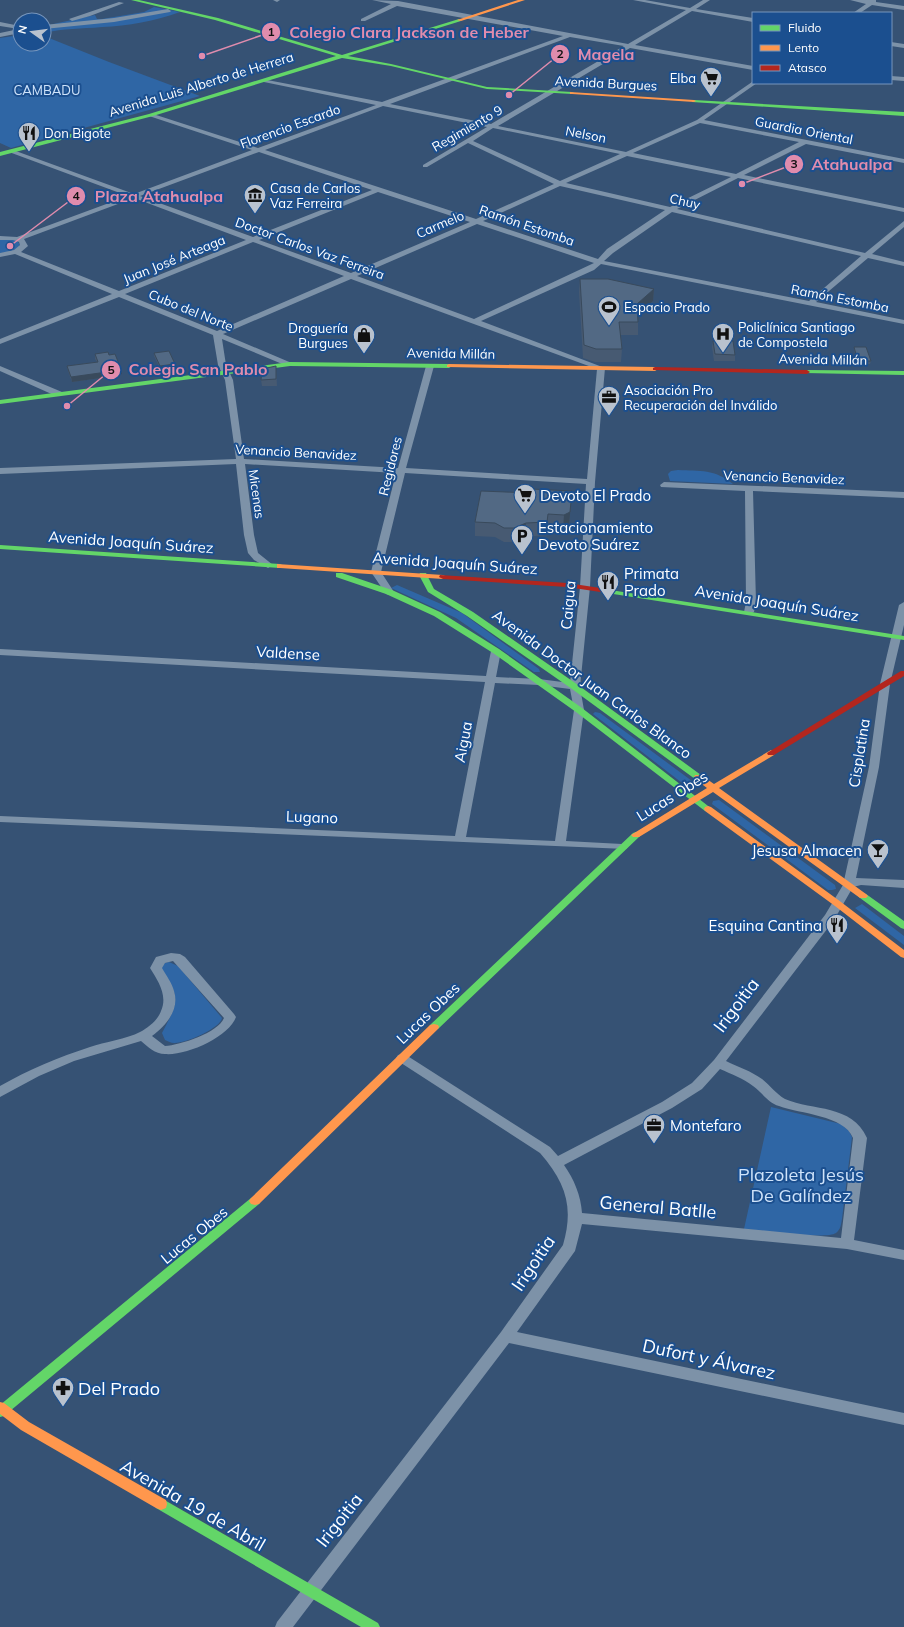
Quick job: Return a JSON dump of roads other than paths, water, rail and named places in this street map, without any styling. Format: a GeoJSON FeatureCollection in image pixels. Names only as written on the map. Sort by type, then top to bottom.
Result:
{"type":"FeatureCollection","features":[{"type":"Feature","properties":{"kind":"street","name":"Avenida Burgues"},"geometry":{"type":"LineString","coordinates":[[133,0],[192,12],[340,56],[381,63],[450,80],[491,88],[904,114]]}},
{"type":"Feature","properties":{"kind":"street"},"geometry":{"type":"LineString","coordinates":[[375,0],[752,68]]}},
{"type":"Feature","properties":{"kind":"street"},"geometry":{"type":"LineString","coordinates":[[363,20],[406,0]]}},
{"type":"Feature","properties":{"kind":"street","name":"Avenida Luis Alberto de Herrera"},"geometry":{"type":"LineString","coordinates":[[0,154],[151,115],[340,56],[470,18],[523,0]]}},
{"type":"Feature","properties":{"kind":"street"},"geometry":{"type":"LineString","coordinates":[[636,0],[752,20]]}},
{"type":"Feature","properties":{"kind":"street","name":"Regimiento 9"},"geometry":{"type":"LineString","coordinates":[[425,166],[707,0]]}},
{"type":"Feature","properties":{"kind":"street"},"geometry":{"type":"LineString","coordinates":[[853,0],[874,2],[904,8]]}},
{"type":"Feature","properties":{"kind":"street"},"geometry":{"type":"LineString","coordinates":[[858,12],[874,2]]}},
{"type":"Feature","properties":{"kind":"street"},"geometry":{"type":"LineString","coordinates":[[52,24],[88,16],[121,3]]}},
{"type":"Feature","properties":{"kind":"street"},"geometry":{"type":"LineString","coordinates":[[52,25],[114,20],[168,11]]}},
{"type":"Feature","properties":{"kind":"street"},"geometry":{"type":"LineString","coordinates":[[0,24],[12,28]]}},
{"type":"Feature","properties":{"kind":"street"},"geometry":{"type":"LineString","coordinates":[[0,35],[12,32]]}},
{"type":"Feature","properties":{"kind":"street","name":"Florencio Escardo"},"geometry":{"type":"LineString","coordinates":[[0,238],[18,239],[570,35]]}},
{"type":"Feature","properties":{"kind":"street"},"geometry":{"type":"LineString","coordinates":[[892,44],[904,46]]}},
{"type":"Feature","properties":{"kind":"street","name":"Avenida Burgues"},"geometry":{"type":"LineString","coordinates":[[362,50],[362,55],[381,63]]}},
{"type":"Feature","properties":{"kind":"street"},"geometry":{"type":"LineString","coordinates":[[892,78],[904,79]]}},
{"type":"Feature","properties":{"kind":"street","name":"Nelson"},"geometry":{"type":"LineString","coordinates":[[264,80],[904,210]]}},
{"type":"Feature","properties":{"kind":"street","name":"Carmelo"},"geometry":{"type":"LineString","coordinates":[[217,334],[478,221],[699,121],[753,84]]}},
{"type":"Feature","properties":{"kind":"street","name":"Ramón Estomba"},"geometry":{"type":"LineString","coordinates":[[151,115],[600,262],[904,322]]}},
{"type":"Feature","properties":{"kind":"street","name":"Guardia Oriental"},"geometry":{"type":"LineString","coordinates":[[699,121],[904,160]]}},
{"type":"Feature","properties":{"kind":"street","name":"Chuy"},"geometry":{"type":"LineString","coordinates":[[468,140],[560,184],[904,264]]}},
{"type":"Feature","properties":{"kind":"street"},"geometry":{"type":"LineString","coordinates":[[475,321],[592,268],[610,251],[670,210],[804,142]]}},
{"type":"Feature","properties":{"kind":"street","name":"Doctor Carlos Vaz Ferreira"},"geometry":{"type":"LineString","coordinates":[[11,151],[352,275],[601,368]]}},
{"type":"Feature","properties":{"kind":"street","name":"Juan José Arteaga"},"geometry":{"type":"LineString","coordinates":[[0,342],[379,189]]}},
{"type":"Feature","properties":{"kind":"street"},"geometry":{"type":"LineString","coordinates":[[810,304],[904,222]]}},
{"type":"Feature","properties":{"kind":"street"},"geometry":{"type":"LineString","coordinates":[[0,255],[16,252],[24,246],[22,241],[18,239]]}},
{"type":"Feature","properties":{"kind":"street","name":"Cubo del Norte"},"geometry":{"type":"LineString","coordinates":[[16,252],[290,364]]}},
{"type":"Feature","properties":{"kind":"street"},"geometry":{"type":"LineString","coordinates":[[217,334],[222,365],[225,372]]}},
{"type":"Feature","properties":{"kind":"street","name":"Avenida Millán"},"geometry":{"type":"LineString","coordinates":[[0,402],[290,364],[904,373]]}},
{"type":"Feature","properties":{"kind":"street","name":"Regidores"},"geometry":{"type":"LineString","coordinates":[[376,572],[400,471],[430,366]]}},
{"type":"Feature","properties":{"kind":"street"},"geometry":{"type":"LineString","coordinates":[[0,368],[59,394]]}},
{"type":"Feature","properties":{"kind":"street","name":"Caigua"},"geometry":{"type":"LineString","coordinates":[[560,843],[579,710],[575,687],[585,587],[591,482],[601,368]]}},
{"type":"Feature","properties":{"kind":"street","name":"Micenas"},"geometry":{"type":"LineString","coordinates":[[225,372],[228,380],[246,501],[249,535],[253,553],[257,558],[268,565]]}},
{"type":"Feature","properties":{"kind":"street","name":"Venancio Benavidez"},"geometry":{"type":"LineString","coordinates":[[0,471],[239,461],[591,482]]}},
{"type":"Feature","properties":{"kind":"street","name":"Venancio Benavidez"},"geometry":{"type":"LineString","coordinates":[[664,485],[904,495]]}},
{"type":"Feature","properties":{"kind":"street"},"geometry":{"type":"LineString","coordinates":[[749,489],[751,602],[749,612]]}},
{"type":"Feature","properties":{"kind":"street","name":"Avenida Joaquín Suárez"},"geometry":{"type":"LineString","coordinates":[[0,547],[585,587],[901,637]]}},
{"type":"Feature","properties":{"kind":"street","name":"Avenida Doctor Juan Carlos Blanco"},"geometry":{"type":"LineString","coordinates":[[319,568],[389,592],[437,614],[496,651],[579,710],[694,799],[838,904],[904,955]]}},
{"type":"Feature","properties":{"kind":"street"},"geometry":{"type":"LineString","coordinates":[[376,572],[389,592]]}},
{"type":"Feature","properties":{"kind":"street","name":"Avenida Doctor Juan Carlos Blanco"},"geometry":{"type":"LineString","coordinates":[[423,575],[431,590],[470,614],[575,687],[904,926]]}},
{"type":"Feature","properties":{"kind":"street","name":"Cisplatina"},"geometry":{"type":"LineString","coordinates":[[838,904],[849,885],[874,767],[885,684],[901,637],[904,605]]}},
{"type":"Feature","properties":{"kind":"street","name":"Aigua"},"geometry":{"type":"LineString","coordinates":[[460,838],[496,651]]}},
{"type":"Feature","properties":{"kind":"street","name":"Valdense"},"geometry":{"type":"LineString","coordinates":[[0,652],[490,679],[539,682],[575,687]]}},
{"type":"Feature","properties":{"kind":"street","name":"Lucas Obes"},"geometry":{"type":"LineString","coordinates":[[1,1410],[261,1196],[402,1058],[622,847],[644,829],[904,673]]}},
{"type":"Feature","properties":{"kind":"street","name":"Lugano"},"geometry":{"type":"LineString","coordinates":[[0,818],[460,838],[622,847]]}},
{"type":"Feature","properties":{"kind":"street"},"geometry":{"type":"LineString","coordinates":[[849,885],[860,881],[904,884]]}},
{"type":"Feature","properties":{"kind":"street","name":"Irigoitia"},"geometry":{"type":"LineString","coordinates":[[283,1627],[506,1336],[570,1247],[575,1233],[576,1218],[574,1198],[567,1178],[556,1163],[684,1096],[697,1086],[718,1063],[830,917],[838,904]]}},
{"type":"Feature","properties":{"kind":"street"},"geometry":{"type":"LineString","coordinates":[[0,1092],[39,1071],[80,1053],[143,1036],[153,1030],[160,1024],[170,1007],[168,991],[156,968],[160,960],[170,956],[178,957],[230,1017],[229,1024],[222,1030],[174,1050],[161,1050],[143,1036]]}},
{"type":"Feature","properties":{"kind":"street"},"geometry":{"type":"LineString","coordinates":[[402,1058],[544,1150],[556,1163]]}},
{"type":"Feature","properties":{"kind":"street"},"geometry":{"type":"LineString","coordinates":[[718,1063],[756,1081],[781,1102],[837,1117],[850,1123],[859,1132],[860,1138],[847,1244]]}},
{"type":"Feature","properties":{"kind":"street","name":"General Batlle"},"geometry":{"type":"LineString","coordinates":[[576,1218],[847,1244],[904,1255]]}},
{"type":"Feature","properties":{"kind":"street","name":"Dufort y Álvarez"},"geometry":{"type":"LineString","coordinates":[[506,1336],[904,1419]]}},
{"type":"Feature","properties":{"kind":"street","name":"Avenida 19 de Abril"},"geometry":{"type":"LineString","coordinates":[[1,1410],[25,1426],[373,1627]]}},
{"type":"Feature","properties":{"kind":"place","name":"Colegio Clara Jackson de Heber"},"geometry":{"type":"Point","coordinates":[202,56]}},
{"type":"Feature","properties":{"kind":"place","name":"Magela"},"geometry":{"type":"Point","coordinates":[509,95]}},
{"type":"Feature","properties":{"kind":"place","name":"Elba"},"geometry":{"type":"Point","coordinates":[711,98]}},
{"type":"Feature","properties":{"kind":"place","name":"Don Bigote"},"geometry":{"type":"Point","coordinates":[29,152]}},
{"type":"Feature","properties":{"kind":"place","name":"Atahualpa"},"geometry":{"type":"Point","coordinates":[742,184]}},
{"type":"Feature","properties":{"kind":"place","name":"Casa de Carlos Vaz Ferreira"},"geometry":{"type":"Point","coordinates":[255,214]}},
{"type":"Feature","properties":{"kind":"place","name":"Plaza Atahualpa"},"geometry":{"type":"Point","coordinates":[10,246]}},
{"type":"Feature","properties":{"kind":"place","name":"Espacio Prado"},"geometry":{"type":"Point","coordinates":[609,326]}},
{"type":"Feature","properties":{"kind":"place","name":"Droguería Burgues"},"geometry":{"type":"Point","coordinates":[364,354]}},
{"type":"Feature","properties":{"kind":"place","name":"Policlínica Santiago de Compostela"},"geometry":{"type":"Point","coordinates":[723,354]}},
{"type":"Feature","properties":{"kind":"place","name":"Colegio San Pablo"},"geometry":{"type":"Point","coordinates":[67,406]}},
{"type":"Feature","properties":{"kind":"place","name":"Asociación Pro Recuperación del Inválido"},"geometry":{"type":"Point","coordinates":[609,416]}},
{"type":"Feature","properties":{"kind":"place","name":"Devoto El Prado"},"geometry":{"type":"Point","coordinates":[525,514]}},
{"type":"Feature","properties":{"kind":"place","name":"Estacionamiento Devoto Suárez"},"geometry":{"type":"Point","coordinates":[522,556]}},
{"type":"Feature","properties":{"kind":"place","name":"Primata Prado"},"geometry":{"type":"Point","coordinates":[608,602]}},
{"type":"Feature","properties":{"kind":"place","name":"Jesusa Almacen"},"geometry":{"type":"Point","coordinates":[878,870]}},
{"type":"Feature","properties":{"kind":"place","name":"Esquina Cantina"},"geometry":{"type":"Point","coordinates":[837,944]}},
{"type":"Feature","properties":{"kind":"place","name":"Montefaro"},"geometry":{"type":"Point","coordinates":[654,1144]}},
{"type":"Feature","properties":{"kind":"place","name":"Del Prado"},"geometry":{"type":"Point","coordinates":[63,1408]}},
{"type":"Feature","properties":{"kind":"park label","name":"CAMBADU"},"geometry":{"type":"Point","coordinates":[47,90]}},
{"type":"Feature","properties":{"kind":"park label","name":"Plazoleta Jesús De Galíndez"},"geometry":{"type":"Point","coordinates":[801,1184]}}]}
